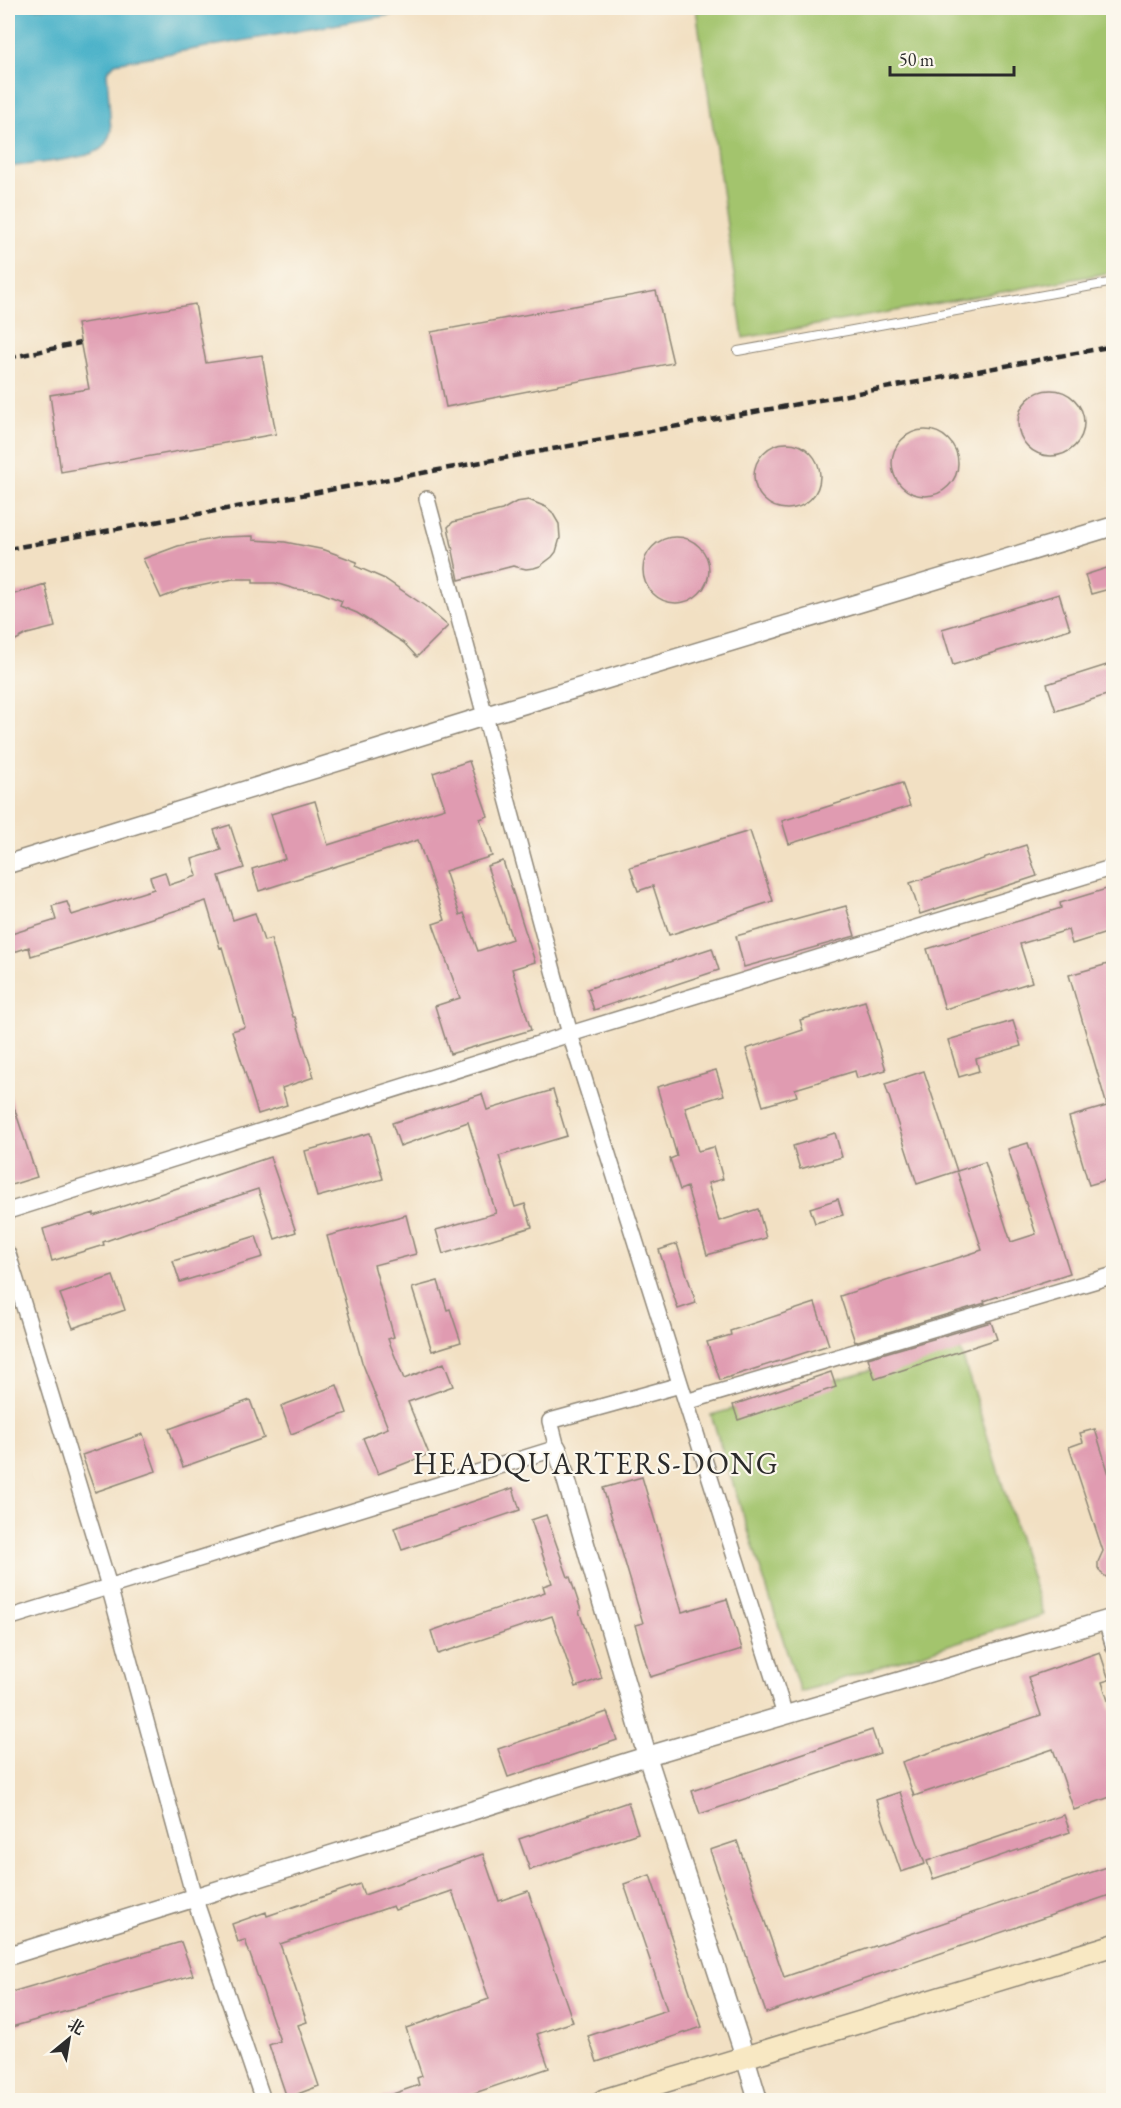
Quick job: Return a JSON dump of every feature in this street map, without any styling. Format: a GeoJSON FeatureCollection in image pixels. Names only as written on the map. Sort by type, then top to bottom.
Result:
{"type":"FeatureCollection","features":[{"type":"Feature","properties":{"kind":"main road"},"geometry":{"type":"LineString","coordinates":[[603,2100],[1113,1945]]}},
{"type":"Feature","properties":{"kind":"street"},"geometry":{"type":"LineString","coordinates":[[427,499],[570,1034],[785,1715]]}},
{"type":"Feature","properties":{"kind":"street"},"geometry":{"type":"LineString","coordinates":[[8,864],[485,716],[1113,526]]}},
{"type":"Feature","properties":{"kind":"street"},"geometry":{"type":"LineString","coordinates":[[8,1211],[570,1034],[1113,867]]}},
{"type":"Feature","properties":{"kind":"street"},"geometry":{"type":"LineString","coordinates":[[8,1254],[109,1586],[194,1897],[263,2100]]}},
{"type":"Feature","properties":{"kind":"street"},"geometry":{"type":"LineString","coordinates":[[686,1402],[1113,1275]]}},
{"type":"Feature","properties":{"kind":"street"},"geometry":{"type":"LineString","coordinates":[[680,1385],[550,1421],[647,1756],[758,2100]]}},
{"type":"Feature","properties":{"kind":"street"},"geometry":{"type":"LineString","coordinates":[[8,1618],[557,1448]]}},
{"type":"Feature","properties":{"kind":"street"},"geometry":{"type":"LineString","coordinates":[[8,1956],[647,1756],[1110,1619],[1113,1647]]}},
{"type":"Feature","properties":{"kind":"lane"},"geometry":{"type":"LineString","coordinates":[[738,351],[1113,282]]}},
{"type":"Feature","properties":{"kind":"green space"},"geometry":{"type":"Polygon","coordinates":[[[696,8],[1113,8],[1113,272],[743,338],[696,8]]]}},
{"type":"Feature","properties":{"kind":"green space"},"geometry":{"type":"Polygon","coordinates":[[[959,1345],[1043,1615],[800,1692],[711,1415],[959,1345]]]}},
{"type":"Feature","properties":{"kind":"water"},"geometry":{"type":"Polygon","coordinates":[[[8,8],[431,8],[115,63],[107,72],[111,131],[102,148],[84,156],[8,167],[8,8]]]}},
{"type":"Feature","properties":{"kind":"building"},"geometry":{"type":"Polygon","coordinates":[[[656,291],[673,363],[446,407],[431,332],[656,291]]]}},
{"type":"Feature","properties":{"kind":"building"},"geometry":{"type":"Polygon","coordinates":[[[195,304],[206,363],[262,355],[276,434],[61,472],[50,395],[89,389],[77,324],[195,304]]]}},
{"type":"Feature","properties":{"kind":"building"},"geometry":{"type":"Polygon","coordinates":[[[1044,390],[1058,390],[1070,395],[1079,404],[1084,423],[1082,436],[1075,447],[1058,456],[1044,456],[1032,451],[1023,442],[1018,430],[1018,416],[1023,404],[1032,395],[1044,390]]]}},
{"type":"Feature","properties":{"kind":"building"},"geometry":{"type":"Polygon","coordinates":[[[918,430],[932,430],[944,435],[953,444],[958,463],[956,476],[949,487],[932,496],[918,496],[906,491],[897,482],[892,470],[892,456],[897,444],[906,435],[918,430]]]}},
{"type":"Feature","properties":{"kind":"building"},"geometry":{"type":"Polygon","coordinates":[[[780,443],[794,443],[806,448],[815,457],[820,476],[818,489],[811,500],[794,509],[780,509],[768,504],[759,495],[754,483],[754,469],[759,457],[768,448],[780,443]]]}},
{"type":"Feature","properties":{"kind":"building"},"geometry":{"type":"Polygon","coordinates":[[[529,500],[546,507],[559,524],[560,538],[552,557],[534,568],[513,566],[459,580],[448,527],[453,522],[502,510],[516,502],[529,500]]]}},
{"type":"Feature","properties":{"kind":"building"},"geometry":{"type":"Polygon","coordinates":[[[253,536],[253,540],[285,542],[325,550],[357,562],[355,566],[385,579],[425,606],[448,626],[417,657],[404,643],[357,613],[340,606],[342,601],[319,592],[295,589],[275,583],[253,583],[253,579],[233,579],[181,590],[161,598],[143,559],[178,546],[222,537],[253,536]]]}},
{"type":"Feature","properties":{"kind":"building"},"geometry":{"type":"Polygon","coordinates":[[[669,537],[683,537],[695,542],[704,551],[709,570],[707,583],[700,594],[683,603],[669,603],[657,598],[648,589],[643,577],[643,563],[648,551],[657,542],[669,537]]]}},
{"type":"Feature","properties":{"kind":"building"},"geometry":{"type":"Polygon","coordinates":[[[1113,566],[1113,588],[1091,594],[1085,575],[1113,566]]]}},
{"type":"Feature","properties":{"kind":"building"},"geometry":{"type":"Polygon","coordinates":[[[45,584],[55,627],[27,634],[8,644],[8,596],[45,584]]]}},
{"type":"Feature","properties":{"kind":"building"},"geometry":{"type":"Polygon","coordinates":[[[1059,594],[1070,629],[953,665],[942,629],[1059,594]]]}},
{"type":"Feature","properties":{"kind":"building"},"geometry":{"type":"Polygon","coordinates":[[[1113,663],[1113,693],[1056,711],[1047,684],[1113,663]]]}},
{"type":"Feature","properties":{"kind":"building"},"geometry":{"type":"Polygon","coordinates":[[[469,761],[488,816],[480,819],[492,856],[445,871],[460,915],[464,913],[478,951],[512,939],[487,866],[503,861],[535,962],[512,969],[531,1030],[450,1054],[435,1006],[460,998],[433,924],[445,920],[418,840],[259,891],[252,869],[285,859],[271,814],[315,801],[328,845],[445,808],[433,773],[469,761]]]}},
{"type":"Feature","properties":{"kind":"building"},"geometry":{"type":"Polygon","coordinates":[[[902,783],[910,806],[789,844],[782,821],[902,783]]]}},
{"type":"Feature","properties":{"kind":"building"},"geometry":{"type":"Polygon","coordinates":[[[230,825],[244,868],[219,876],[233,920],[255,913],[264,941],[271,939],[293,1017],[295,1017],[314,1077],[282,1088],[287,1105],[258,1114],[232,1031],[245,1027],[206,901],[31,956],[29,947],[8,954],[8,935],[56,920],[52,906],[67,902],[72,915],[154,889],[150,877],[165,872],[169,885],[197,876],[192,859],[221,850],[214,830],[230,825]]]}},
{"type":"Feature","properties":{"kind":"building"},"geometry":{"type":"Polygon","coordinates":[[[750,831],[773,901],[669,935],[653,886],[638,891],[630,867],[750,831]]]}},
{"type":"Feature","properties":{"kind":"building"},"geometry":{"type":"Polygon","coordinates":[[[1026,845],[1037,876],[920,914],[910,883],[1026,845]]]}},
{"type":"Feature","properties":{"kind":"building"},"geometry":{"type":"Polygon","coordinates":[[[1113,887],[1113,931],[1072,944],[1068,930],[1020,944],[1032,982],[945,1009],[927,949],[1061,908],[1060,903],[1113,887]]]}},
{"type":"Feature","properties":{"kind":"building"},"geometry":{"type":"Polygon","coordinates":[[[846,906],[855,936],[744,967],[736,936],[846,906]]]}},
{"type":"Feature","properties":{"kind":"building"},"geometry":{"type":"Polygon","coordinates":[[[712,948],[719,970],[594,1010],[587,989],[712,948]]]}},
{"type":"Feature","properties":{"kind":"building"},"geometry":{"type":"Polygon","coordinates":[[[1108,964],[1113,984],[1113,1178],[1089,1185],[1069,1117],[1107,1106],[1069,975],[1108,964]]]}},
{"type":"Feature","properties":{"kind":"building"},"geometry":{"type":"Polygon","coordinates":[[[865,1001],[886,1070],[857,1078],[855,1071],[795,1089],[797,1096],[763,1106],[746,1049],[803,1030],[800,1020],[865,1001]]]}},
{"type":"Feature","properties":{"kind":"building"},"geometry":{"type":"Polygon","coordinates":[[[1013,1021],[1021,1046],[976,1059],[979,1071],[959,1077],[948,1040],[1013,1021]]]}},
{"type":"Feature","properties":{"kind":"building"},"geometry":{"type":"Polygon","coordinates":[[[716,1070],[724,1095],[685,1107],[698,1151],[714,1147],[723,1179],[708,1183],[719,1221],[758,1209],[766,1238],[707,1255],[687,1187],[680,1190],[670,1159],[677,1156],[657,1087],[716,1070]]]}},
{"type":"Feature","properties":{"kind":"building"},"geometry":{"type":"Polygon","coordinates":[[[924,1071],[957,1171],[917,1184],[885,1084],[924,1071]]]}},
{"type":"Feature","properties":{"kind":"building"},"geometry":{"type":"Polygon","coordinates":[[[553,1090],[567,1136],[499,1156],[515,1207],[525,1204],[532,1227],[443,1254],[436,1230],[496,1213],[468,1122],[400,1146],[392,1123],[482,1094],[487,1110],[553,1090]]]}},
{"type":"Feature","properties":{"kind":"building"},"geometry":{"type":"Polygon","coordinates":[[[10,1095],[37,1177],[8,1186],[8,1096],[10,1095]]]}},
{"type":"Feature","properties":{"kind":"building"},"geometry":{"type":"Polygon","coordinates":[[[370,1133],[383,1179],[317,1197],[305,1151],[370,1133]]]}},
{"type":"Feature","properties":{"kind":"building"},"geometry":{"type":"Polygon","coordinates":[[[835,1133],[842,1157],[800,1169],[793,1146],[835,1133]]]}},
{"type":"Feature","properties":{"kind":"building"},"geometry":{"type":"Polygon","coordinates":[[[1028,1143],[1070,1273],[984,1301],[985,1303],[855,1342],[840,1296],[982,1250],[957,1171],[985,1162],[1011,1242],[1036,1234],[1008,1149],[1028,1143]]]}},
{"type":"Feature","properties":{"kind":"building"},"geometry":{"type":"Polygon","coordinates":[[[270,1157],[296,1232],[275,1239],[258,1189],[103,1242],[104,1245],[52,1261],[43,1229],[94,1213],[94,1216],[270,1157]]]}},
{"type":"Feature","properties":{"kind":"building"},"geometry":{"type":"Polygon","coordinates":[[[838,1199],[843,1215],[815,1223],[810,1208],[838,1199]]]}},
{"type":"Feature","properties":{"kind":"building"},"geometry":{"type":"Polygon","coordinates":[[[406,1215],[416,1254],[374,1265],[394,1337],[388,1339],[404,1379],[444,1363],[453,1386],[408,1402],[429,1454],[378,1474],[363,1438],[388,1428],[362,1362],[327,1236],[406,1215]]]}},
{"type":"Feature","properties":{"kind":"building"},"geometry":{"type":"Polygon","coordinates":[[[256,1236],[263,1257],[180,1282],[173,1261],[256,1236]]]}},
{"type":"Feature","properties":{"kind":"building"},"geometry":{"type":"Polygon","coordinates":[[[677,1244],[696,1303],[678,1309],[659,1250],[677,1244]]]}},
{"type":"Feature","properties":{"kind":"building"},"geometry":{"type":"Polygon","coordinates":[[[113,1276],[125,1310],[73,1328],[60,1294],[113,1276]]]}},
{"type":"Feature","properties":{"kind":"building"},"geometry":{"type":"Polygon","coordinates":[[[438,1281],[447,1310],[450,1309],[461,1342],[432,1351],[412,1288],[438,1281]]]}},
{"type":"Feature","properties":{"kind":"building"},"geometry":{"type":"Polygon","coordinates":[[[815,1303],[829,1345],[720,1380],[707,1342],[731,1335],[730,1331],[815,1303]]]}},
{"type":"Feature","properties":{"kind":"building"},"geometry":{"type":"Polygon","coordinates":[[[991,1322],[997,1339],[875,1379],[868,1358],[991,1322]]]}},
{"type":"Feature","properties":{"kind":"building"},"geometry":{"type":"Polygon","coordinates":[[[831,1372],[836,1387],[738,1420],[733,1405],[831,1372]]]}},
{"type":"Feature","properties":{"kind":"building"},"geometry":{"type":"Polygon","coordinates":[[[337,1385],[347,1413],[291,1434],[281,1406],[337,1385]]]}},
{"type":"Feature","properties":{"kind":"building"},"geometry":{"type":"Polygon","coordinates":[[[250,1400],[264,1438],[183,1467],[169,1429],[250,1400]]]}},
{"type":"Feature","properties":{"kind":"building"},"geometry":{"type":"Polygon","coordinates":[[[1095,1429],[1113,1487],[1113,1582],[1098,1568],[1103,1551],[1069,1447],[1083,1442],[1080,1433],[1095,1429]]]}},
{"type":"Feature","properties":{"kind":"building"},"geometry":{"type":"Polygon","coordinates":[[[143,1434],[156,1471],[95,1492],[82,1455],[143,1434]]]}},
{"type":"Feature","properties":{"kind":"building"},"geometry":{"type":"Polygon","coordinates":[[[642,1477],[682,1612],[727,1599],[742,1649],[650,1677],[635,1625],[643,1623],[603,1488],[642,1477]]]}},
{"type":"Feature","properties":{"kind":"building"},"geometry":{"type":"Polygon","coordinates":[[[513,1488],[520,1510],[402,1550],[394,1528],[513,1488]]]}},
{"type":"Feature","properties":{"kind":"building"},"geometry":{"type":"Polygon","coordinates":[[[546,1515],[568,1577],[570,1577],[602,1678],[576,1687],[552,1616],[438,1654],[431,1631],[545,1592],[543,1586],[552,1583],[531,1520],[546,1515]]]}},
{"type":"Feature","properties":{"kind":"building"},"geometry":{"type":"Polygon","coordinates":[[[1100,1652],[1109,1680],[1102,1682],[1113,1716],[1113,1796],[1074,1810],[1053,1749],[914,1796],[902,1762],[1041,1715],[1028,1677],[1100,1652]]]}},
{"type":"Feature","properties":{"kind":"building"},"geometry":{"type":"Polygon","coordinates":[[[607,1712],[617,1740],[508,1777],[498,1749],[607,1712]]]}},
{"type":"Feature","properties":{"kind":"building"},"geometry":{"type":"Polygon","coordinates":[[[872,1730],[880,1753],[700,1814],[692,1791],[872,1730]]]}},
{"type":"Feature","properties":{"kind":"building"},"geometry":{"type":"Polygon","coordinates":[[[900,1792],[925,1864],[901,1872],[876,1800],[900,1792]]]}},
{"type":"Feature","properties":{"kind":"building"},"geometry":{"type":"Polygon","coordinates":[[[628,1802],[638,1833],[530,1870],[519,1839],[628,1802]]]}},
{"type":"Feature","properties":{"kind":"building"},"geometry":{"type":"Polygon","coordinates":[[[1064,1815],[1070,1832],[933,1879],[927,1861],[1064,1815]]]}},
{"type":"Feature","properties":{"kind":"building"},"geometry":{"type":"Polygon","coordinates":[[[737,1841],[784,1977],[1113,1865],[1113,1894],[766,2013],[710,1850],[737,1841]]]}},
{"type":"Feature","properties":{"kind":"building"},"geometry":{"type":"Polygon","coordinates":[[[483,1854],[499,1901],[528,1891],[573,2022],[537,2034],[549,2068],[454,2100],[381,2100],[381,2098],[419,2085],[417,2078],[422,2076],[406,2028],[489,1999],[452,1891],[395,1910],[393,1906],[280,1944],[307,2022],[298,2025],[319,2086],[287,2098],[269,2045],[280,2041],[245,1940],[238,1942],[232,1924],[266,1912],[267,1916],[360,1884],[364,1895],[483,1854]]]}},
{"type":"Feature","properties":{"kind":"building"},"geometry":{"type":"Polygon","coordinates":[[[650,1875],[702,2027],[597,2062],[588,2036],[667,2010],[624,1884],[650,1875]]]}},
{"type":"Feature","properties":{"kind":"building"},"geometry":{"type":"Polygon","coordinates":[[[181,1942],[193,1975],[8,2028],[8,1993],[181,1942]]]}},
{"type":"Feature","properties":{"kind":"railway"},"geometry":{"type":"LineString","coordinates":[[8,358],[80,343]]}},
{"type":"Feature","properties":{"kind":"railway"},"geometry":{"type":"LineString","coordinates":[[8,549],[1114,346]]}},
{"type":"Feature","properties":{"kind":"district","name":"HEADQUARTERS-DONG"},"geometry":{"type":"Point","coordinates":[596,1464]}}]}
